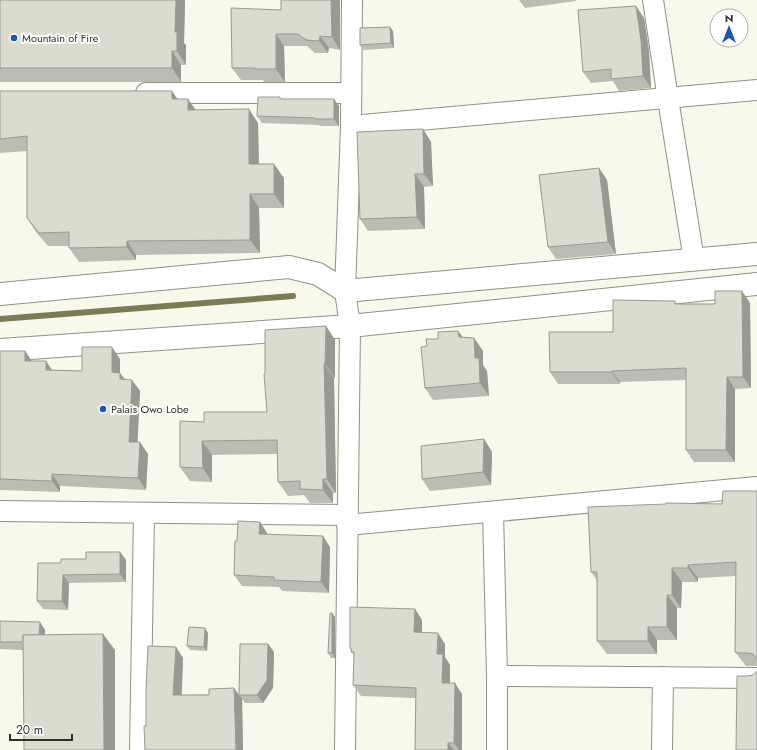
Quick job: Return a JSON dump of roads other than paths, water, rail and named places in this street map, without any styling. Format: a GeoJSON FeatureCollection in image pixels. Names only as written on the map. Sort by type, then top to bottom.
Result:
{"type":"FeatureCollection","features":[{"type":"Feature","properties":{"kind":"street"},"geometry":{"type":"LineString","coordinates":[[345,750],[350,326],[345,291],[351,126],[352,0]]}},
{"type":"Feature","properties":{"kind":"street"},"geometry":{"type":"LineString","coordinates":[[653,0],[694,260]]}},
{"type":"Feature","properties":{"kind":"street"},"geometry":{"type":"LineString","coordinates":[[351,126],[757,90]]}},
{"type":"Feature","properties":{"kind":"street"},"geometry":{"type":"LineString","coordinates":[[128,93],[351,93]]}},
{"type":"Feature","properties":{"kind":"street"},"geometry":{"type":"LineString","coordinates":[[0,294],[289,267],[318,274],[345,291],[757,254]]}},
{"type":"Feature","properties":{"kind":"street"},"geometry":{"type":"LineString","coordinates":[[0,350],[350,326],[757,284]]}},
{"type":"Feature","properties":{"kind":"street"},"geometry":{"type":"LineString","coordinates":[[0,511],[144,513],[347,520],[493,512],[757,487]]}},
{"type":"Feature","properties":{"kind":"street"},"geometry":{"type":"LineString","coordinates":[[493,512],[497,750]]}},
{"type":"Feature","properties":{"kind":"street"},"geometry":{"type":"LineString","coordinates":[[140,750],[144,513]]}},
{"type":"Feature","properties":{"kind":"street"},"geometry":{"type":"LineString","coordinates":[[496,676],[757,678]]}},
{"type":"Feature","properties":{"kind":"street"},"geometry":{"type":"LineString","coordinates":[[662,750],[663,677]]}},
{"type":"Feature","properties":{"kind":"waterway"},"geometry":{"type":"LineString","coordinates":[[0,319],[293,296]]}},
{"type":"Feature","properties":{"kind":"place","name":"Mountain of Fire"},"geometry":{"type":"Point","coordinates":[14,38]}},
{"type":"Feature","properties":{"kind":"place","name":"Palais Owo Lobe"},"geometry":{"type":"Point","coordinates":[103,409]}}]}
